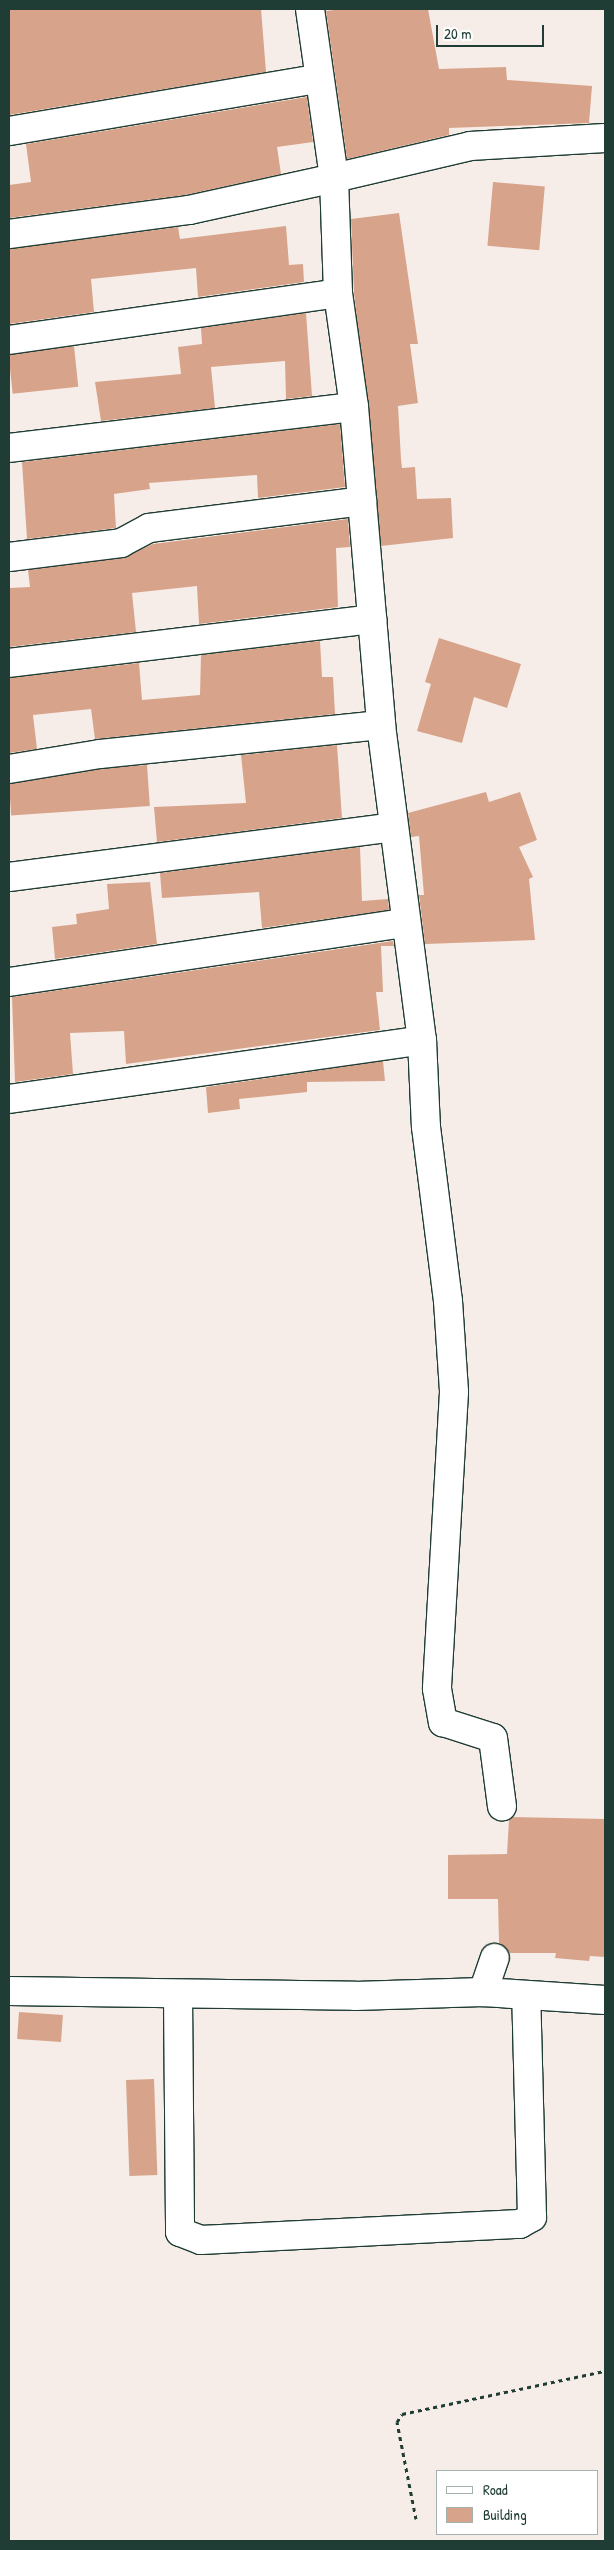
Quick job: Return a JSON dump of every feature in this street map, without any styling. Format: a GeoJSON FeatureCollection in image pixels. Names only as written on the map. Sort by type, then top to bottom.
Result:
{"type":"FeatureCollection","features":[{"type":"Feature","properties":{"kind":"street"},"geometry":{"type":"LineString","coordinates":[[310,9],[317,79],[334,178],[338,293],[354,407],[381,725],[405,923],[422,1040],[426,1127],[448,1301],[454,1392],[437,1689],[442,1722],[493,1738],[502,1806]]}},
{"type":"Feature","properties":{"kind":"street"},"geometry":{"type":"LineString","coordinates":[[9,131],[317,79]]}},
{"type":"Feature","properties":{"kind":"street"},"geometry":{"type":"LineString","coordinates":[[9,234],[189,210],[470,146],[605,138]]}},
{"type":"Feature","properties":{"kind":"street"},"geometry":{"type":"LineString","coordinates":[[9,340],[338,293]]}},
{"type":"Feature","properties":{"kind":"street"},"geometry":{"type":"LineString","coordinates":[[9,448],[354,407]]}},
{"type":"Feature","properties":{"kind":"street"},"geometry":{"type":"LineString","coordinates":[[9,557],[121,544],[149,528],[362,501]]}},
{"type":"Feature","properties":{"kind":"street"},"geometry":{"type":"LineString","coordinates":[[9,662],[372,619]]}},
{"type":"Feature","properties":{"kind":"street"},"geometry":{"type":"LineString","coordinates":[[9,769],[100,754],[381,725]]}},
{"type":"Feature","properties":{"kind":"street"},"geometry":{"type":"LineString","coordinates":[[9,877],[394,827]]}},
{"type":"Feature","properties":{"kind":"street"},"geometry":{"type":"LineString","coordinates":[[9,982],[405,923]]}},
{"type":"Feature","properties":{"kind":"street"},"geometry":{"type":"LineString","coordinates":[[9,1099],[422,1040]]}},
{"type":"Feature","properties":{"kind":"street"},"geometry":{"type":"LineString","coordinates":[[483,1992],[495,1958]]}},
{"type":"Feature","properties":{"kind":"street"},"geometry":{"type":"LineString","coordinates":[[9,1991],[178,1994],[483,1992],[605,2000]]}},
{"type":"Feature","properties":{"kind":"street"},"geometry":{"type":"LineString","coordinates":[[178,1994],[180,2232],[201,2240],[520,2224],[532,2217],[526,1995]]}},
{"type":"Feature","properties":{"kind":"path"},"geometry":{"type":"LineString","coordinates":[[416,2519],[397,2422],[402,2414],[605,2371]]}},
{"type":"Feature","properties":{"kind":"building"},"geometry":{"type":"Polygon","coordinates":[[[9,9],[261,9],[266,72],[9,115],[9,9]]]}},
{"type":"Feature","properties":{"kind":"building"},"geometry":{"type":"Polygon","coordinates":[[[342,9],[428,9],[439,69],[506,67],[507,80],[592,86],[589,123],[449,128],[449,135],[347,159],[326,11],[342,9]]]}},
{"type":"Feature","properties":{"kind":"building"},"geometry":{"type":"Polygon","coordinates":[[[307,97],[313,142],[277,147],[281,174],[185,195],[9,218],[9,185],[31,182],[26,144],[307,97]]]}},
{"type":"Feature","properties":{"kind":"building"},"geometry":{"type":"Polygon","coordinates":[[[493,182],[545,187],[539,250],[487,246],[493,182]]]}},
{"type":"Feature","properties":{"kind":"building"},"geometry":{"type":"Polygon","coordinates":[[[399,213],[418,344],[410,344],[418,403],[398,406],[402,468],[415,467],[417,499],[451,498],[453,538],[381,546],[354,292],[351,219],[399,213]]]}},
{"type":"Feature","properties":{"kind":"building"},"geometry":{"type":"Polygon","coordinates":[[[286,226],[289,265],[303,264],[304,282],[198,297],[196,268],[91,279],[94,312],[9,324],[9,249],[178,227],[180,239],[286,226]]]}},
{"type":"Feature","properties":{"kind":"building"},"geometry":{"type":"Polygon","coordinates":[[[306,313],[312,396],[286,399],[285,361],[211,367],[215,408],[101,421],[95,382],[181,374],[178,347],[202,344],[201,328],[306,313]]]}},
{"type":"Feature","properties":{"kind":"building"},"geometry":{"type":"Polygon","coordinates":[[[74,346],[78,387],[13,394],[9,353],[74,346]]]}},
{"type":"Feature","properties":{"kind":"building"},"geometry":{"type":"Polygon","coordinates":[[[340,424],[345,487],[258,498],[257,475],[149,483],[150,489],[114,494],[116,528],[27,539],[22,462],[340,424]]]}},
{"type":"Feature","properties":{"kind":"building"},"geometry":{"type":"Polygon","coordinates":[[[348,519],[350,547],[336,548],[338,607],[199,624],[197,586],[132,593],[136,632],[9,647],[9,588],[30,587],[28,570],[123,558],[153,544],[348,519]]]}},
{"type":"Feature","properties":{"kind":"building"},"geometry":{"type":"Polygon","coordinates":[[[439,638],[521,664],[507,708],[474,697],[462,743],[417,731],[431,684],[425,682],[439,638]]]}},
{"type":"Feature","properties":{"kind":"building"},"geometry":{"type":"Polygon","coordinates":[[[320,641],[322,677],[333,677],[335,714],[95,739],[91,709],[33,715],[37,749],[9,753],[9,678],[139,663],[142,700],[200,695],[201,655],[320,641]]]}},
{"type":"Feature","properties":{"kind":"building"},"geometry":{"type":"Polygon","coordinates":[[[337,745],[342,818],[157,842],[154,807],[246,803],[241,755],[337,745]]]}},
{"type":"Feature","properties":{"kind":"building"},"geometry":{"type":"Polygon","coordinates":[[[147,765],[150,806],[11,816],[9,775],[147,765]]]}},
{"type":"Feature","properties":{"kind":"building"},"geometry":{"type":"Polygon","coordinates":[[[486,792],[489,802],[520,792],[537,840],[519,847],[533,877],[529,879],[535,940],[425,944],[419,895],[424,895],[419,836],[411,837],[408,813],[486,792]]]}},
{"type":"Feature","properties":{"kind":"building"},"geometry":{"type":"Polygon","coordinates":[[[360,847],[362,901],[388,899],[389,910],[262,928],[259,892],[162,898],[160,873],[360,847]]]}},
{"type":"Feature","properties":{"kind":"building"},"geometry":{"type":"Polygon","coordinates":[[[150,882],[157,944],[55,959],[52,927],[77,924],[76,914],[109,909],[107,884],[150,882]]]}},
{"type":"Feature","properties":{"kind":"building"},"geometry":{"type":"Polygon","coordinates":[[[393,941],[394,946],[381,946],[383,992],[376,992],[380,1030],[126,1064],[124,1031],[70,1033],[73,1074],[15,1082],[12,997],[393,941]]]}},
{"type":"Feature","properties":{"kind":"building"},"geometry":{"type":"Polygon","coordinates":[[[383,1061],[385,1081],[307,1082],[307,1092],[239,1099],[240,1109],[208,1113],[206,1087],[383,1061]]]}},
{"type":"Feature","properties":{"kind":"building"},"geometry":{"type":"Polygon","coordinates":[[[512,1817],[605,1819],[605,1957],[590,1956],[589,1961],[555,1958],[556,1953],[510,1953],[499,1943],[498,1899],[448,1899],[448,1855],[507,1854],[509,1820],[512,1817]]]}},
{"type":"Feature","properties":{"kind":"building"},"geometry":{"type":"Polygon","coordinates":[[[19,2012],[63,2015],[61,2042],[17,2039],[19,2012]]]}},
{"type":"Feature","properties":{"kind":"building"},"geometry":{"type":"Polygon","coordinates":[[[154,2079],[157,2175],[129,2176],[126,2080],[154,2079]]]}}]}
